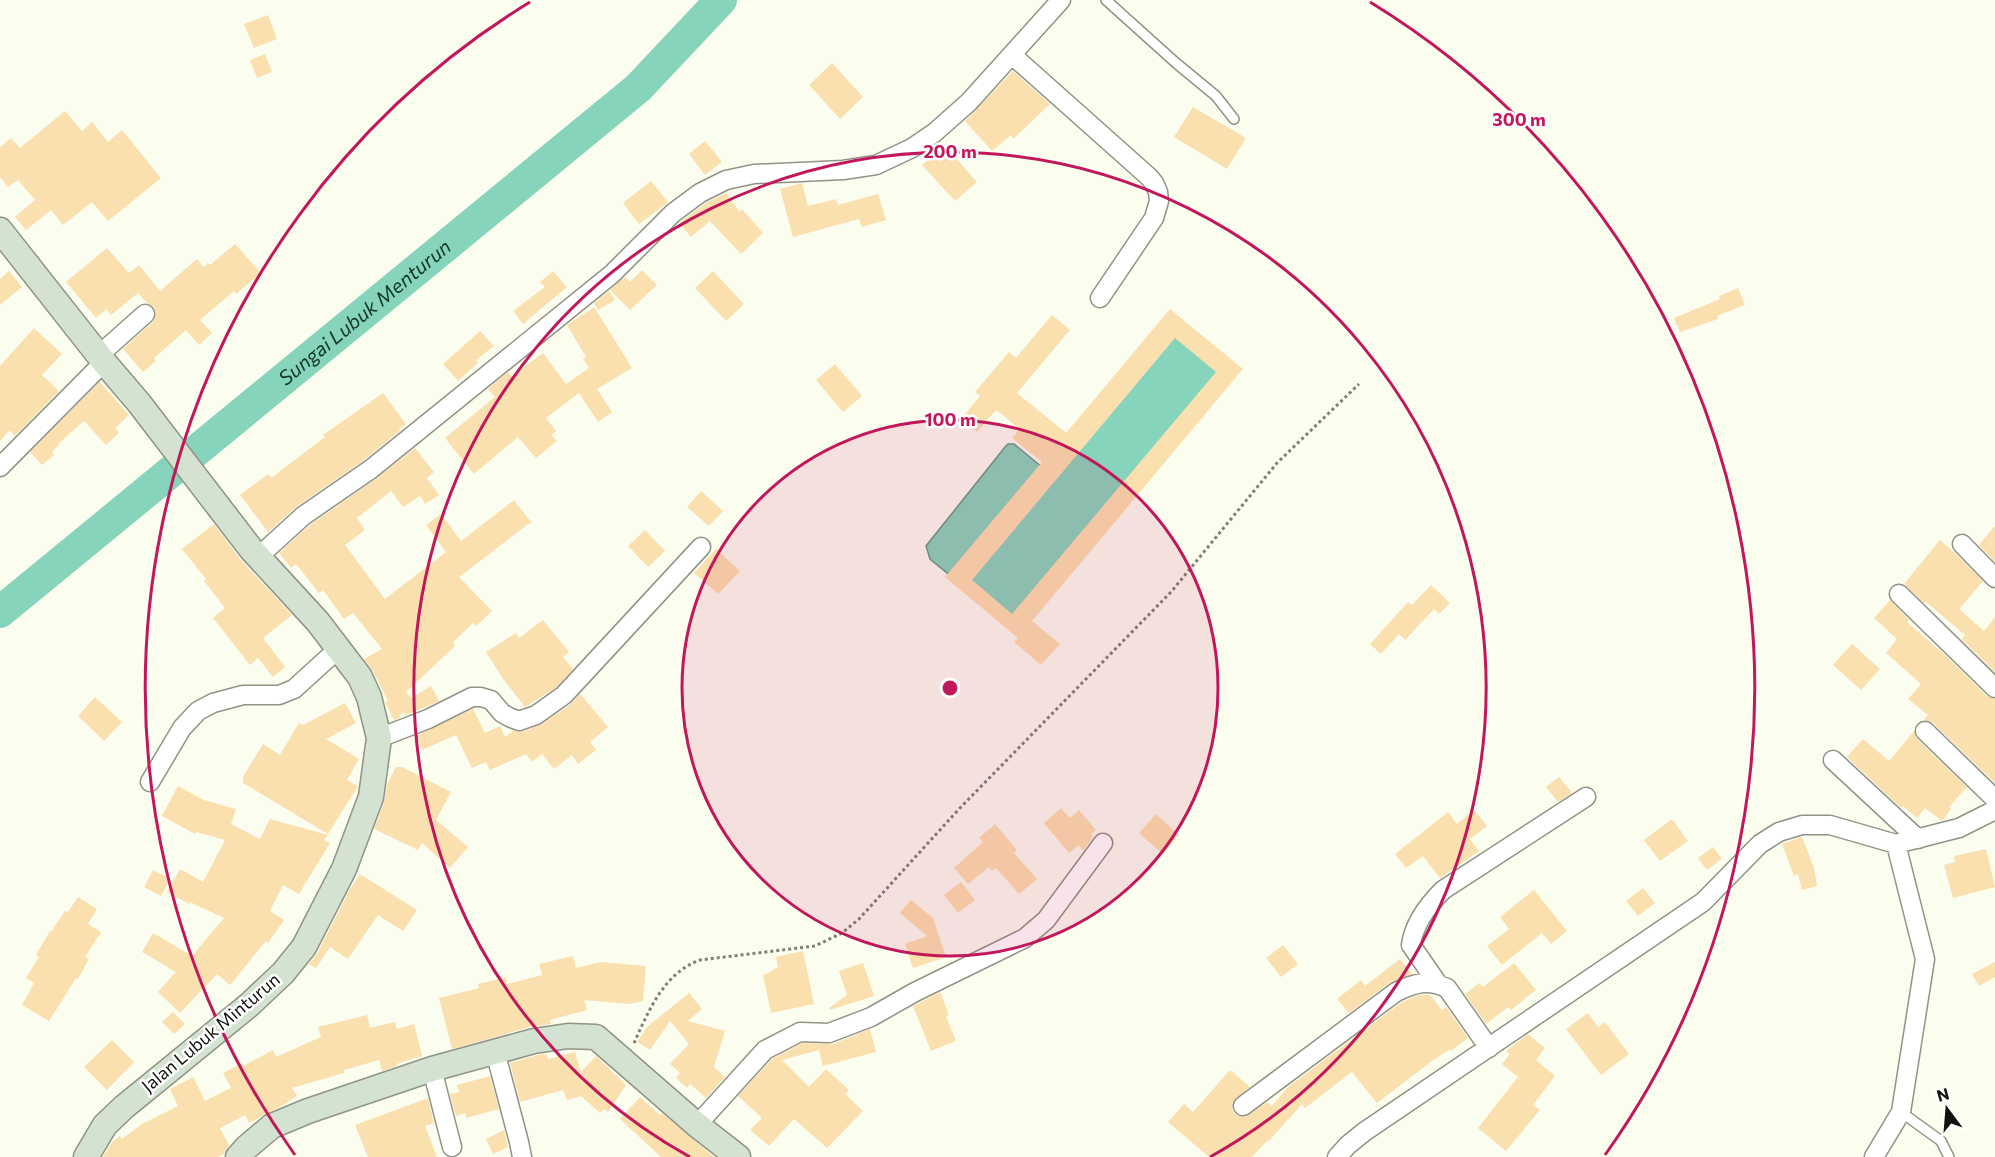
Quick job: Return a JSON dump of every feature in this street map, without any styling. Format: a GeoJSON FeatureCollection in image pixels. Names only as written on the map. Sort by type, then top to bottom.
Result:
{"type":"FeatureCollection","features":[{"type":"Feature","properties":{"kind":"street"},"geometry":{"type":"LineString","coordinates":[[252,549],[371,469],[612,274],[673,213],[700,194],[726,180],[754,174],[843,170],[876,165],[912,148],[934,134],[969,102],[1061,0]]}},
{"type":"Feature","properties":{"kind":"street"},"geometry":{"type":"LineString","coordinates":[[1012,55],[1149,177],[1158,192],[1159,201],[1154,218],[1101,298]]}},
{"type":"Feature","properties":{"kind":"street","name":"Jalan Lubuk Minturun"},"geometry":{"type":"LineString","coordinates":[[0,230],[148,414],[252,549],[318,622],[360,677],[369,697],[379,738],[371,797],[344,869],[304,947],[283,973],[249,1005],[105,1125],[86,1157]]}},
{"type":"Feature","properties":{"kind":"street"},"geometry":{"type":"LineString","coordinates":[[0,467],[145,314]]}},
{"type":"Feature","properties":{"kind":"street"},"geometry":{"type":"LineString","coordinates":[[1962,544],[1995,578]]}},
{"type":"Feature","properties":{"kind":"street"},"geometry":{"type":"LineString","coordinates":[[379,738],[472,697],[491,700],[502,712],[519,720],[536,716],[564,695],[701,547]]}},
{"type":"Feature","properties":{"kind":"street"},"geometry":{"type":"LineString","coordinates":[[1899,594],[1995,688]]}},
{"type":"Feature","properties":{"kind":"street"},"geometry":{"type":"LineString","coordinates":[[150,782],[182,728],[198,711],[213,703],[243,695],[279,695],[294,689],[338,649]]}},
{"type":"Feature","properties":{"kind":"street"},"geometry":{"type":"LineString","coordinates":[[1925,731],[1995,799]]}},
{"type":"Feature","properties":{"kind":"street"},"geometry":{"type":"LineString","coordinates":[[1833,760],[1918,839]]}},
{"type":"Feature","properties":{"kind":"street"},"geometry":{"type":"LineString","coordinates":[[1438,984],[1411,945],[1416,925],[1431,902],[1443,890],[1586,797]]}},
{"type":"Feature","properties":{"kind":"street"},"geometry":{"type":"LineString","coordinates":[[1337,1157],[1364,1132],[1703,902],[1760,844],[1779,832],[1802,825],[1830,825],[1896,844],[1959,828],[1995,810]]}},
{"type":"Feature","properties":{"kind":"street"},"geometry":{"type":"LineString","coordinates":[[697,1125],[765,1050],[800,1032],[829,1033],[871,1017],[915,992],[1025,938],[1046,920],[1103,843]]}},
{"type":"Feature","properties":{"kind":"street"},"geometry":{"type":"LineString","coordinates":[[1874,1157],[1901,1112],[1925,959],[1896,844]]}},
{"type":"Feature","properties":{"kind":"street"},"geometry":{"type":"LineString","coordinates":[[1243,1106],[1396,992],[1412,985],[1425,982],[1446,988],[1489,1048]]}},
{"type":"Feature","properties":{"kind":"street"},"geometry":{"type":"LineString","coordinates":[[238,1157],[272,1126],[308,1111],[432,1069],[534,1041],[568,1036],[596,1037],[697,1125],[738,1157]]}},
{"type":"Feature","properties":{"kind":"street"},"geometry":{"type":"LineString","coordinates":[[495,1051],[522,1157]]}},
{"type":"Feature","properties":{"kind":"street"},"geometry":{"type":"LineString","coordinates":[[432,1069],[452,1147]]}},
{"type":"Feature","properties":{"kind":"lane"},"geometry":{"type":"LineString","coordinates":[[1106,0],[1216,96],[1234,119]]}},
{"type":"Feature","properties":{"kind":"lane"},"geometry":{"type":"LineString","coordinates":[[1901,1112],[1941,1141],[1949,1157]]}},
{"type":"Feature","properties":{"kind":"path"},"geometry":{"type":"LineString","coordinates":[[626,1061],[653,1001],[687,965],[700,960],[814,946],[842,933],[859,919],[959,808],[1171,592],[1277,463],[1359,384]]}},
{"type":"Feature","properties":{"kind":"shaded area"},"geometry":{"type":"Polygon","coordinates":[[[1176,333],[1220,371],[1019,615],[1002,618],[930,559],[926,546],[1008,444],[1014,444],[1042,467],[1176,333]]]}},
{"type":"Feature","properties":{"kind":"building"},"geometry":{"type":"Polygon","coordinates":[[[268,15],[277,39],[254,48],[244,24],[268,15]]]}},
{"type":"Feature","properties":{"kind":"building"},"geometry":{"type":"Polygon","coordinates":[[[265,54],[272,72],[257,78],[250,60],[265,54]]]}},
{"type":"Feature","properties":{"kind":"building"},"geometry":{"type":"Polygon","coordinates":[[[832,63],[863,97],[840,119],[809,85],[832,63]]]}},
{"type":"Feature","properties":{"kind":"building"},"geometry":{"type":"Polygon","coordinates":[[[1013,71],[1050,104],[1013,139],[1011,135],[992,151],[965,121],[1013,71]]]}},
{"type":"Feature","properties":{"kind":"building"},"geometry":{"type":"Polygon","coordinates":[[[1193,107],[1246,138],[1227,169],[1174,137],[1193,107]]]}},
{"type":"Feature","properties":{"kind":"building"},"geometry":{"type":"Polygon","coordinates":[[[65,111],[82,131],[92,122],[108,142],[122,130],[161,178],[108,221],[92,202],[63,225],[51,210],[26,230],[15,217],[35,200],[18,180],[8,187],[0,177],[0,147],[11,138],[20,148],[65,111]]]}},
{"type":"Feature","properties":{"kind":"building"},"geometry":{"type":"Polygon","coordinates":[[[705,141],[722,162],[705,175],[689,154],[705,141]]]}},
{"type":"Feature","properties":{"kind":"building"},"geometry":{"type":"Polygon","coordinates":[[[944,145],[977,182],[955,201],[922,165],[944,145]]]}},
{"type":"Feature","properties":{"kind":"building"},"geometry":{"type":"Polygon","coordinates":[[[651,181],[668,202],[639,224],[623,203],[651,181]]]}},
{"type":"Feature","properties":{"kind":"building"},"geometry":{"type":"Polygon","coordinates":[[[802,183],[808,206],[836,199],[838,205],[878,194],[886,220],[862,227],[859,219],[793,237],[780,189],[802,183]]]}},
{"type":"Feature","properties":{"kind":"building"},"geometry":{"type":"Polygon","coordinates":[[[726,193],[740,212],[742,209],[763,233],[741,254],[710,221],[691,237],[679,223],[706,203],[726,193]]]}},
{"type":"Feature","properties":{"kind":"building"},"geometry":{"type":"Polygon","coordinates":[[[235,244],[261,273],[236,294],[234,291],[200,320],[212,333],[199,345],[186,330],[154,358],[156,361],[143,372],[123,349],[153,322],[156,314],[154,307],[138,293],[111,315],[106,309],[96,318],[66,282],[107,248],[129,273],[139,265],[160,291],[197,259],[204,267],[208,263],[210,265],[235,244]]]}},
{"type":"Feature","properties":{"kind":"building"},"geometry":{"type":"Polygon","coordinates":[[[642,270],[657,285],[630,310],[610,290],[625,277],[630,282],[642,270]]]}},
{"type":"Feature","properties":{"kind":"building"},"geometry":{"type":"Polygon","coordinates":[[[9,271],[22,287],[0,305],[0,279],[9,271]]]}},
{"type":"Feature","properties":{"kind":"building"},"geometry":{"type":"Polygon","coordinates":[[[553,271],[567,287],[523,324],[513,311],[545,287],[540,282],[553,271]]]}},
{"type":"Feature","properties":{"kind":"building"},"geometry":{"type":"Polygon","coordinates":[[[713,271],[744,304],[726,321],[695,288],[713,271]]]}},
{"type":"Feature","properties":{"kind":"building"},"geometry":{"type":"Polygon","coordinates":[[[1738,288],[1745,305],[1717,316],[1718,319],[1680,332],[1674,318],[1720,299],[1719,296],[1738,288]]]}},
{"type":"Feature","properties":{"kind":"building"},"geometry":{"type":"Polygon","coordinates":[[[609,291],[615,300],[598,310],[594,303],[609,291]]]}},
{"type":"Feature","properties":{"kind":"building"},"geometry":{"type":"Polygon","coordinates":[[[594,307],[632,368],[597,389],[612,412],[598,422],[579,393],[546,418],[556,431],[551,435],[557,441],[536,458],[518,437],[474,474],[445,438],[495,397],[488,389],[508,372],[512,376],[543,353],[566,384],[589,368],[583,359],[586,357],[567,325],[594,307]]]}},
{"type":"Feature","properties":{"kind":"building"},"geometry":{"type":"Polygon","coordinates":[[[1170,309],[1243,369],[1032,621],[1060,644],[1041,665],[1014,642],[1018,638],[945,577],[1042,462],[1012,438],[1020,429],[996,410],[977,432],[961,419],[980,396],[975,392],[1009,352],[1016,358],[1052,315],[1070,330],[1017,393],[1066,433],[1170,309]],[[1175,338],[972,580],[1012,614],[1216,372],[1175,338]]]}},
{"type":"Feature","properties":{"kind":"building"},"geometry":{"type":"Polygon","coordinates":[[[34,328],[62,354],[42,375],[59,391],[15,436],[10,430],[0,441],[0,366],[34,328]]]}},
{"type":"Feature","properties":{"kind":"building"},"geometry":{"type":"Polygon","coordinates":[[[480,331],[494,346],[476,360],[478,363],[458,381],[443,364],[480,331]]]}},
{"type":"Feature","properties":{"kind":"building"},"geometry":{"type":"Polygon","coordinates":[[[835,364],[862,396],[843,412],[816,380],[835,364]]]}},
{"type":"Feature","properties":{"kind":"building"},"geometry":{"type":"Polygon","coordinates":[[[100,382],[129,415],[115,428],[119,433],[106,445],[84,421],[58,444],[52,452],[54,455],[42,465],[30,452],[100,382]]]}},
{"type":"Feature","properties":{"kind":"building"},"geometry":{"type":"Polygon","coordinates":[[[383,393],[406,424],[364,460],[296,507],[268,532],[240,495],[268,474],[271,478],[325,437],[323,435],[383,393]]]}},
{"type":"Feature","properties":{"kind":"building"},"geometry":{"type":"Polygon","coordinates":[[[415,448],[434,472],[427,478],[439,495],[425,504],[420,496],[403,507],[391,491],[357,518],[365,530],[345,545],[385,599],[446,552],[426,525],[441,514],[461,541],[514,500],[531,522],[459,577],[492,611],[476,626],[473,623],[453,642],[455,646],[406,692],[411,698],[431,686],[439,701],[407,715],[403,712],[399,718],[394,720],[385,702],[388,701],[373,671],[364,659],[382,649],[353,613],[344,619],[323,590],[319,593],[296,564],[291,568],[279,553],[310,525],[415,448]]]}},
{"type":"Feature","properties":{"kind":"building"},"geometry":{"type":"Polygon","coordinates":[[[701,491],[723,511],[709,526],[687,507],[701,491]]]}},
{"type":"Feature","properties":{"kind":"building"},"geometry":{"type":"Polygon","coordinates":[[[214,524],[240,559],[292,615],[263,638],[285,667],[273,677],[258,658],[250,665],[213,618],[225,608],[182,549],[214,524]]]}},
{"type":"Feature","properties":{"kind":"building"},"geometry":{"type":"Polygon","coordinates":[[[1995,526],[1995,562],[1979,545],[1995,526]]]}},
{"type":"Feature","properties":{"kind":"building"},"geometry":{"type":"Polygon","coordinates":[[[645,530],[665,551],[648,567],[628,546],[645,530]]]}},
{"type":"Feature","properties":{"kind":"building"},"geometry":{"type":"Polygon","coordinates":[[[1940,540],[1983,581],[1959,609],[1984,631],[1995,617],[1995,672],[1962,639],[1965,635],[1904,584],[1940,540]]]}},
{"type":"Feature","properties":{"kind":"building"},"geometry":{"type":"Polygon","coordinates":[[[716,549],[740,571],[718,594],[694,573],[716,549]]]}},
{"type":"Feature","properties":{"kind":"building"},"geometry":{"type":"Polygon","coordinates":[[[1431,585],[1450,603],[1439,614],[1434,609],[1405,640],[1399,634],[1381,654],[1370,644],[1408,602],[1412,605],[1431,585]]]}},
{"type":"Feature","properties":{"kind":"building"},"geometry":{"type":"Polygon","coordinates":[[[1890,600],[1909,620],[1907,622],[1987,696],[1995,699],[1995,783],[1933,723],[1924,720],[1928,715],[1908,699],[1921,684],[1886,653],[1897,639],[1874,618],[1890,600]]]}},
{"type":"Feature","properties":{"kind":"building"},"geometry":{"type":"Polygon","coordinates":[[[543,620],[569,652],[563,657],[573,669],[557,687],[525,707],[486,652],[516,633],[519,638],[543,620]]]}},
{"type":"Feature","properties":{"kind":"building"},"geometry":{"type":"Polygon","coordinates":[[[1852,644],[1880,669],[1861,690],[1833,665],[1852,644]]]}},
{"type":"Feature","properties":{"kind":"building"},"geometry":{"type":"Polygon","coordinates":[[[580,694],[608,727],[590,742],[596,750],[578,764],[572,755],[554,769],[542,754],[532,762],[526,754],[490,770],[486,762],[472,768],[456,735],[422,750],[416,736],[473,709],[485,733],[500,726],[505,737],[513,731],[523,732],[542,724],[571,704],[580,694]]]}},
{"type":"Feature","properties":{"kind":"building"},"geometry":{"type":"Polygon","coordinates":[[[95,697],[122,722],[104,741],[78,716],[95,697]]]}},
{"type":"Feature","properties":{"kind":"building"},"geometry":{"type":"Polygon","coordinates":[[[345,703],[356,723],[326,739],[359,759],[347,780],[358,786],[328,834],[243,783],[243,777],[263,744],[280,755],[299,723],[303,725],[345,703]]]}},
{"type":"Feature","properties":{"kind":"building"},"geometry":{"type":"Polygon","coordinates":[[[1914,731],[1917,739],[1967,787],[1949,807],[1951,809],[1942,821],[1925,808],[1917,818],[1903,806],[1901,808],[1847,757],[1863,739],[1889,761],[1914,731]]]}},
{"type":"Feature","properties":{"kind":"building"},"geometry":{"type":"Polygon","coordinates":[[[396,767],[402,767],[451,792],[436,820],[468,847],[450,868],[422,843],[418,850],[374,829],[384,802],[387,785],[396,767]]]}},
{"type":"Feature","properties":{"kind":"building"},"geometry":{"type":"Polygon","coordinates":[[[1559,777],[1572,793],[1558,802],[1546,787],[1559,777]]]}},
{"type":"Feature","properties":{"kind":"building"},"geometry":{"type":"Polygon","coordinates":[[[178,786],[204,800],[236,809],[231,824],[260,839],[270,819],[328,835],[324,840],[330,843],[299,894],[283,885],[270,911],[284,920],[268,943],[266,941],[230,985],[217,974],[180,1013],[158,992],[176,972],[142,952],[153,933],[192,956],[224,918],[167,892],[180,869],[203,882],[225,840],[196,832],[195,834],[162,816],[178,786]]]}},
{"type":"Feature","properties":{"kind":"building"},"geometry":{"type":"Polygon","coordinates":[[[1061,808],[1070,818],[1079,810],[1096,830],[1091,834],[1093,837],[1083,851],[1079,845],[1069,853],[1044,823],[1061,808]]]}},
{"type":"Feature","properties":{"kind":"building"},"geometry":{"type":"Polygon","coordinates":[[[1474,810],[1487,826],[1470,839],[1479,851],[1440,878],[1423,856],[1406,868],[1395,854],[1448,812],[1457,824],[1474,810]]]}},
{"type":"Feature","properties":{"kind":"building"},"geometry":{"type":"Polygon","coordinates":[[[1156,814],[1179,835],[1163,854],[1139,833],[1156,814]]]}},
{"type":"Feature","properties":{"kind":"building"},"geometry":{"type":"Polygon","coordinates":[[[1672,819],[1688,841],[1660,861],[1644,840],[1672,819]]]}},
{"type":"Feature","properties":{"kind":"building"},"geometry":{"type":"Polygon","coordinates":[[[995,824],[1017,850],[1014,853],[1037,879],[1019,894],[996,868],[992,871],[989,867],[968,884],[954,868],[983,842],[979,838],[995,824]]]}},
{"type":"Feature","properties":{"kind":"building"},"geometry":{"type":"Polygon","coordinates":[[[1802,837],[1814,868],[1817,886],[1802,890],[1798,874],[1794,876],[1782,844],[1802,837]]]}},
{"type":"Feature","properties":{"kind":"building"},"geometry":{"type":"Polygon","coordinates":[[[1713,847],[1722,859],[1707,870],[1698,858],[1713,847]]]}},
{"type":"Feature","properties":{"kind":"building"},"geometry":{"type":"Polygon","coordinates":[[[1986,849],[1995,887],[1953,898],[1944,865],[1955,862],[1954,856],[1986,849]]]}},
{"type":"Feature","properties":{"kind":"building"},"geometry":{"type":"Polygon","coordinates":[[[153,870],[170,879],[161,896],[144,887],[153,870]]]}},
{"type":"Feature","properties":{"kind":"building"},"geometry":{"type":"Polygon","coordinates":[[[360,874],[417,910],[403,931],[378,915],[348,959],[330,947],[316,968],[309,964],[317,954],[360,874]]]}},
{"type":"Feature","properties":{"kind":"building"},"geometry":{"type":"Polygon","coordinates":[[[961,882],[975,900],[958,913],[944,895],[961,882]]]}},
{"type":"Feature","properties":{"kind":"building"},"geometry":{"type":"Polygon","coordinates":[[[1643,888],[1655,903],[1638,916],[1626,901],[1643,888]]]}},
{"type":"Feature","properties":{"kind":"building"},"geometry":{"type":"Polygon","coordinates":[[[1534,890],[1567,931],[1551,944],[1542,933],[1502,965],[1487,946],[1509,929],[1500,917],[1534,890]]]}},
{"type":"Feature","properties":{"kind":"building"},"geometry":{"type":"Polygon","coordinates":[[[78,897],[97,909],[88,924],[101,932],[85,957],[89,959],[78,979],[76,978],[49,1021],[22,1005],[34,983],[26,978],[39,957],[36,955],[50,931],[65,911],[68,912],[78,897]]]}},
{"type":"Feature","properties":{"kind":"building"},"geometry":{"type":"Polygon","coordinates":[[[911,900],[933,918],[946,957],[913,968],[905,944],[927,936],[900,913],[911,900]]]}},
{"type":"Feature","properties":{"kind":"building"},"geometry":{"type":"Polygon","coordinates":[[[1283,945],[1298,964],[1281,977],[1266,958],[1283,945]]]}},
{"type":"Feature","properties":{"kind":"building"},"geometry":{"type":"Polygon","coordinates":[[[803,951],[814,1004],[771,1013],[763,975],[778,967],[776,957],[803,951]]]}},
{"type":"Feature","properties":{"kind":"building"},"geometry":{"type":"Polygon","coordinates":[[[573,956],[576,968],[601,962],[646,966],[643,1001],[629,1004],[584,1000],[587,1010],[550,1020],[551,1024],[530,1027],[452,1049],[439,998],[479,988],[478,984],[506,977],[507,984],[542,975],[539,964],[573,956]]]}},
{"type":"Feature","properties":{"kind":"building"},"geometry":{"type":"Polygon","coordinates":[[[1400,959],[1412,974],[1389,983],[1349,1013],[1337,999],[1361,980],[1365,986],[1400,959]]]}},
{"type":"Feature","properties":{"kind":"building"},"geometry":{"type":"Polygon","coordinates":[[[1995,962],[1995,977],[1979,986],[1972,974],[1995,962]]]}},
{"type":"Feature","properties":{"kind":"building"},"geometry":{"type":"Polygon","coordinates":[[[863,963],[874,996],[830,1010],[829,1008],[847,995],[839,971],[863,963]]]}},
{"type":"Feature","properties":{"kind":"building"},"geometry":{"type":"Polygon","coordinates":[[[1514,963],[1536,990],[1511,1010],[1508,1007],[1486,1024],[1465,994],[1479,983],[1483,987],[1514,963]]]}},
{"type":"Feature","properties":{"kind":"building"},"geometry":{"type":"Polygon","coordinates":[[[940,992],[956,1041],[931,1051],[913,1006],[940,992]]]}},
{"type":"Feature","properties":{"kind":"building"},"geometry":{"type":"Polygon","coordinates":[[[689,993],[702,1009],[688,1021],[725,1031],[714,1067],[725,1077],[706,1098],[690,1084],[687,1088],[676,1078],[680,1073],[670,1064],[689,1044],[670,1021],[650,1050],[637,1042],[647,1027],[689,993]]]}},
{"type":"Feature","properties":{"kind":"building"},"geometry":{"type":"Polygon","coordinates":[[[1418,995],[1430,995],[1442,1010],[1446,1007],[1468,1038],[1451,1051],[1450,1049],[1432,1061],[1377,1103],[1352,1072],[1305,1108],[1302,1104],[1252,1157],[1209,1157],[1168,1122],[1184,1104],[1193,1112],[1230,1070],[1250,1087],[1233,1101],[1234,1113],[1245,1117],[1267,1102],[1272,1106],[1288,1087],[1402,1002],[1418,995]]]}},
{"type":"Feature","properties":{"kind":"building"},"geometry":{"type":"Polygon","coordinates":[[[173,1012],[185,1024],[174,1034],[162,1022],[173,1012]]]}},
{"type":"Feature","properties":{"kind":"building"},"geometry":{"type":"Polygon","coordinates":[[[1588,1013],[1598,1027],[1605,1022],[1629,1054],[1601,1075],[1566,1029],[1588,1013]]]}},
{"type":"Feature","properties":{"kind":"building"},"geometry":{"type":"Polygon","coordinates":[[[367,1015],[370,1028],[395,1022],[397,1029],[414,1024],[422,1056],[382,1071],[379,1060],[292,1088],[297,1096],[278,1108],[249,1123],[245,1115],[220,1128],[229,1145],[224,1154],[218,1157],[103,1157],[112,1142],[120,1136],[122,1139],[142,1124],[178,1106],[170,1089],[193,1077],[205,1101],[231,1088],[223,1073],[242,1063],[243,1066],[273,1050],[276,1057],[321,1037],[318,1027],[367,1015]]]}},
{"type":"Feature","properties":{"kind":"building"},"geometry":{"type":"Polygon","coordinates":[[[870,1029],[876,1052],[823,1066],[819,1050],[782,1060],[809,1087],[826,1069],[849,1090],[845,1094],[863,1111],[827,1148],[794,1119],[769,1146],[750,1130],[762,1118],[738,1096],[772,1059],[803,1043],[833,1044],[870,1029]]]}},
{"type":"Feature","properties":{"kind":"building"},"geometry":{"type":"Polygon","coordinates":[[[1528,1034],[1545,1048],[1536,1060],[1555,1076],[1533,1105],[1540,1110],[1506,1151],[1478,1128],[1518,1077],[1502,1064],[1510,1054],[1506,1051],[1528,1034]]]}},
{"type":"Feature","properties":{"kind":"building"},"geometry":{"type":"Polygon","coordinates":[[[112,1040],[134,1062],[107,1090],[84,1067],[112,1040]]]}},
{"type":"Feature","properties":{"kind":"building"},"geometry":{"type":"Polygon","coordinates":[[[575,1052],[581,1072],[596,1056],[626,1085],[608,1112],[604,1109],[600,1113],[581,1096],[567,1100],[563,1090],[520,1102],[510,1063],[542,1054],[546,1054],[548,1059],[575,1052]]]}},
{"type":"Feature","properties":{"kind":"building"},"geometry":{"type":"Polygon","coordinates":[[[490,1076],[499,1109],[466,1118],[465,1113],[456,1116],[450,1094],[459,1092],[457,1085],[490,1076]]]}},
{"type":"Feature","properties":{"kind":"building"},"geometry":{"type":"Polygon","coordinates":[[[640,1097],[714,1157],[661,1157],[620,1119],[640,1097]]]}},
{"type":"Feature","properties":{"kind":"building"},"geometry":{"type":"Polygon","coordinates":[[[428,1098],[434,1123],[425,1126],[437,1157],[368,1157],[355,1125],[428,1098]]]}},
{"type":"Feature","properties":{"kind":"building"},"geometry":{"type":"Polygon","coordinates":[[[504,1130],[508,1147],[493,1154],[486,1139],[504,1130]]]}},
{"type":"Feature","properties":{"kind":"waterway","name":"Sungai Lubuk Menturun"},"geometry":{"type":"LineString","coordinates":[[0,612],[638,88],[721,0]]}}]}
